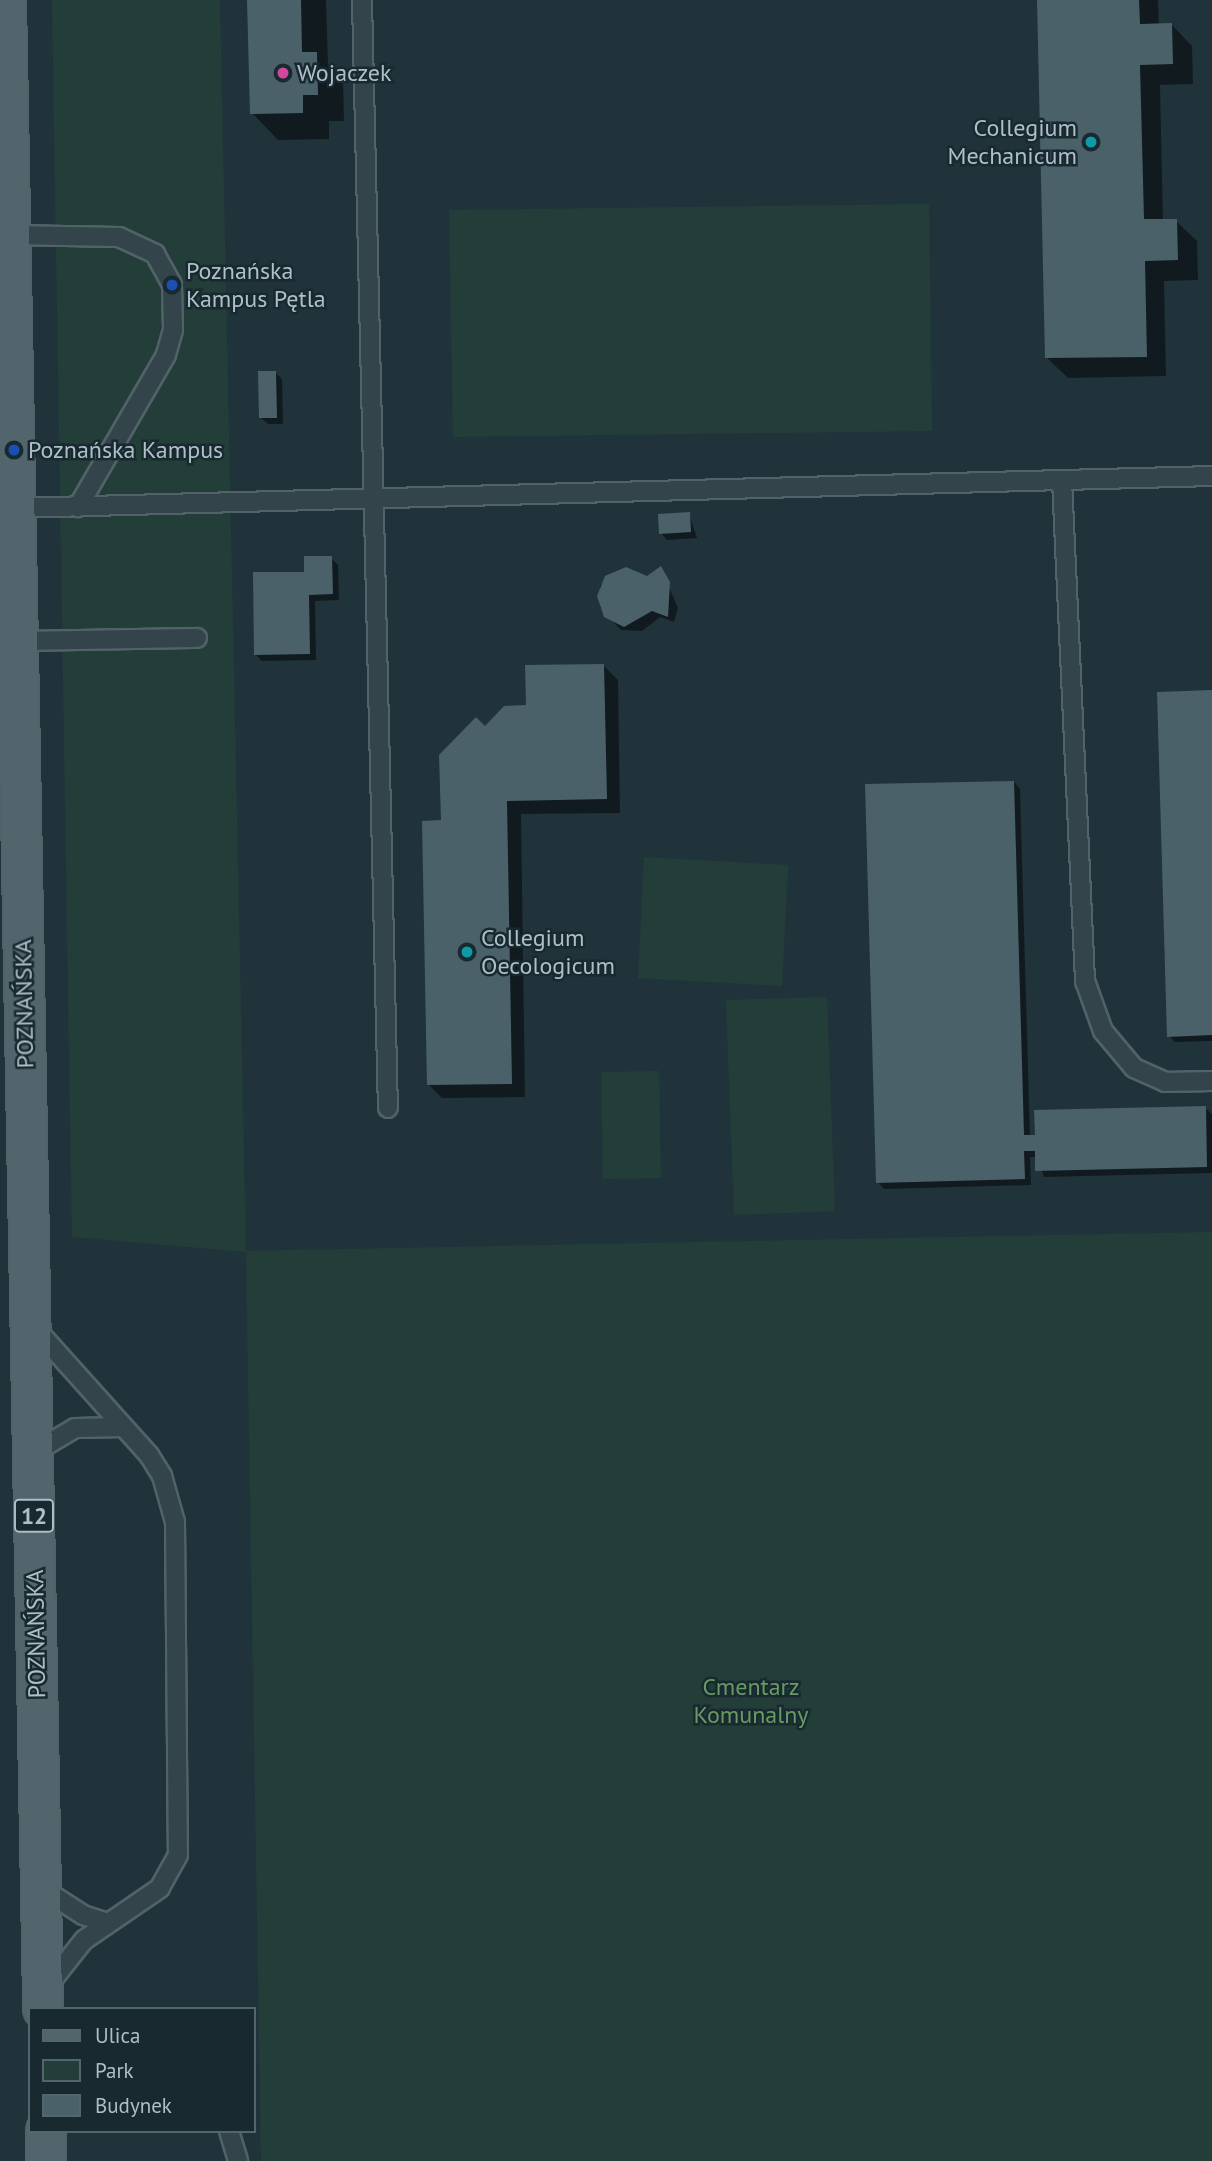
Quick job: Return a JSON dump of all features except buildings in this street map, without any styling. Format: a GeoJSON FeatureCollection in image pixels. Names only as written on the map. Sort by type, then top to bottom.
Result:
{"type":"FeatureCollection","features":[{"type":"Feature","properties":{"kind":"main road","name":"POZNAŃSKA"},"geometry":{"type":"LineString","coordinates":[[6,0],[43,2001]]}},
{"type":"Feature","properties":{"kind":"main road"},"geometry":{"type":"LineString","coordinates":[[46,2133],[46,2161]]}},
{"type":"Feature","properties":{"kind":"lane"},"geometry":{"type":"LineString","coordinates":[[362,0],[388,1108]]}},
{"type":"Feature","properties":{"kind":"lane"},"geometry":{"type":"LineString","coordinates":[[11,235],[119,237],[155,254],[172,285],[173,330],[166,355],[78,507]]}},
{"type":"Feature","properties":{"kind":"lane"},"geometry":{"type":"LineString","coordinates":[[15,508],[1212,476]]}},
{"type":"Feature","properties":{"kind":"lane"},"geometry":{"type":"LineString","coordinates":[[1062,480],[1085,981],[1103,1031],[1134,1068],[1165,1082],[1212,1081]]}},
{"type":"Feature","properties":{"kind":"lane"},"geometry":{"type":"LineString","coordinates":[[18,640],[197,638]]}},
{"type":"Feature","properties":{"kind":"lane"},"geometry":{"type":"LineString","coordinates":[[30,1323],[123,1427],[162,1476],[175,1522],[181,1837],[172,1874],[160,1888],[105,1922],[43,2001]]}},
{"type":"Feature","properties":{"kind":"lane"},"geometry":{"type":"LineString","coordinates":[[33,1454],[75,1428],[123,1427]]}},
{"type":"Feature","properties":{"kind":"lane"},"geometry":{"type":"LineString","coordinates":[[41,1886],[83,1915],[105,1922]]}},
{"type":"Feature","properties":{"kind":"lane"},"geometry":{"type":"LineString","coordinates":[[230,2133],[238,2161]]}},
{"type":"Feature","properties":{"kind":"green space","name":"Cmentarz Komunalny"},"geometry":{"type":"Polygon","coordinates":[[[52,0],[220,0],[246,1251],[1212,1232],[1212,2161],[261,2161],[246,1252],[72,1237],[52,0]]]}},
{"type":"Feature","properties":{"kind":"green space"},"geometry":{"type":"Polygon","coordinates":[[[929,204],[932,431],[453,437],[449,210],[929,204]]]}},
{"type":"Feature","properties":{"kind":"green space"},"geometry":{"type":"Polygon","coordinates":[[[644,857],[788,865],[782,986],[638,978],[644,857]]]}},
{"type":"Feature","properties":{"kind":"green space"},"geometry":{"type":"Polygon","coordinates":[[[827,997],[835,1211],[734,1215],[726,1000],[827,997]]]}},
{"type":"Feature","properties":{"kind":"green space"},"geometry":{"type":"Polygon","coordinates":[[[659,1071],[661,1178],[603,1179],[601,1072],[659,1071]]]}},
{"type":"Feature","properties":{"kind":"place","name":"Wojaczek"},"geometry":{"type":"Point","coordinates":[283,73]}},
{"type":"Feature","properties":{"kind":"place","name":"Collegium Mechanicum"},"geometry":{"type":"Point","coordinates":[1091,142]}},
{"type":"Feature","properties":{"kind":"place","name":"Poznańska Kampus Pętla"},"geometry":{"type":"Point","coordinates":[172,285]}},
{"type":"Feature","properties":{"kind":"place","name":"Poznańska Kampus"},"geometry":{"type":"Point","coordinates":[14,450]}},
{"type":"Feature","properties":{"kind":"place","name":"Collegium Oecologicum"},"geometry":{"type":"Point","coordinates":[467,952]}}]}
